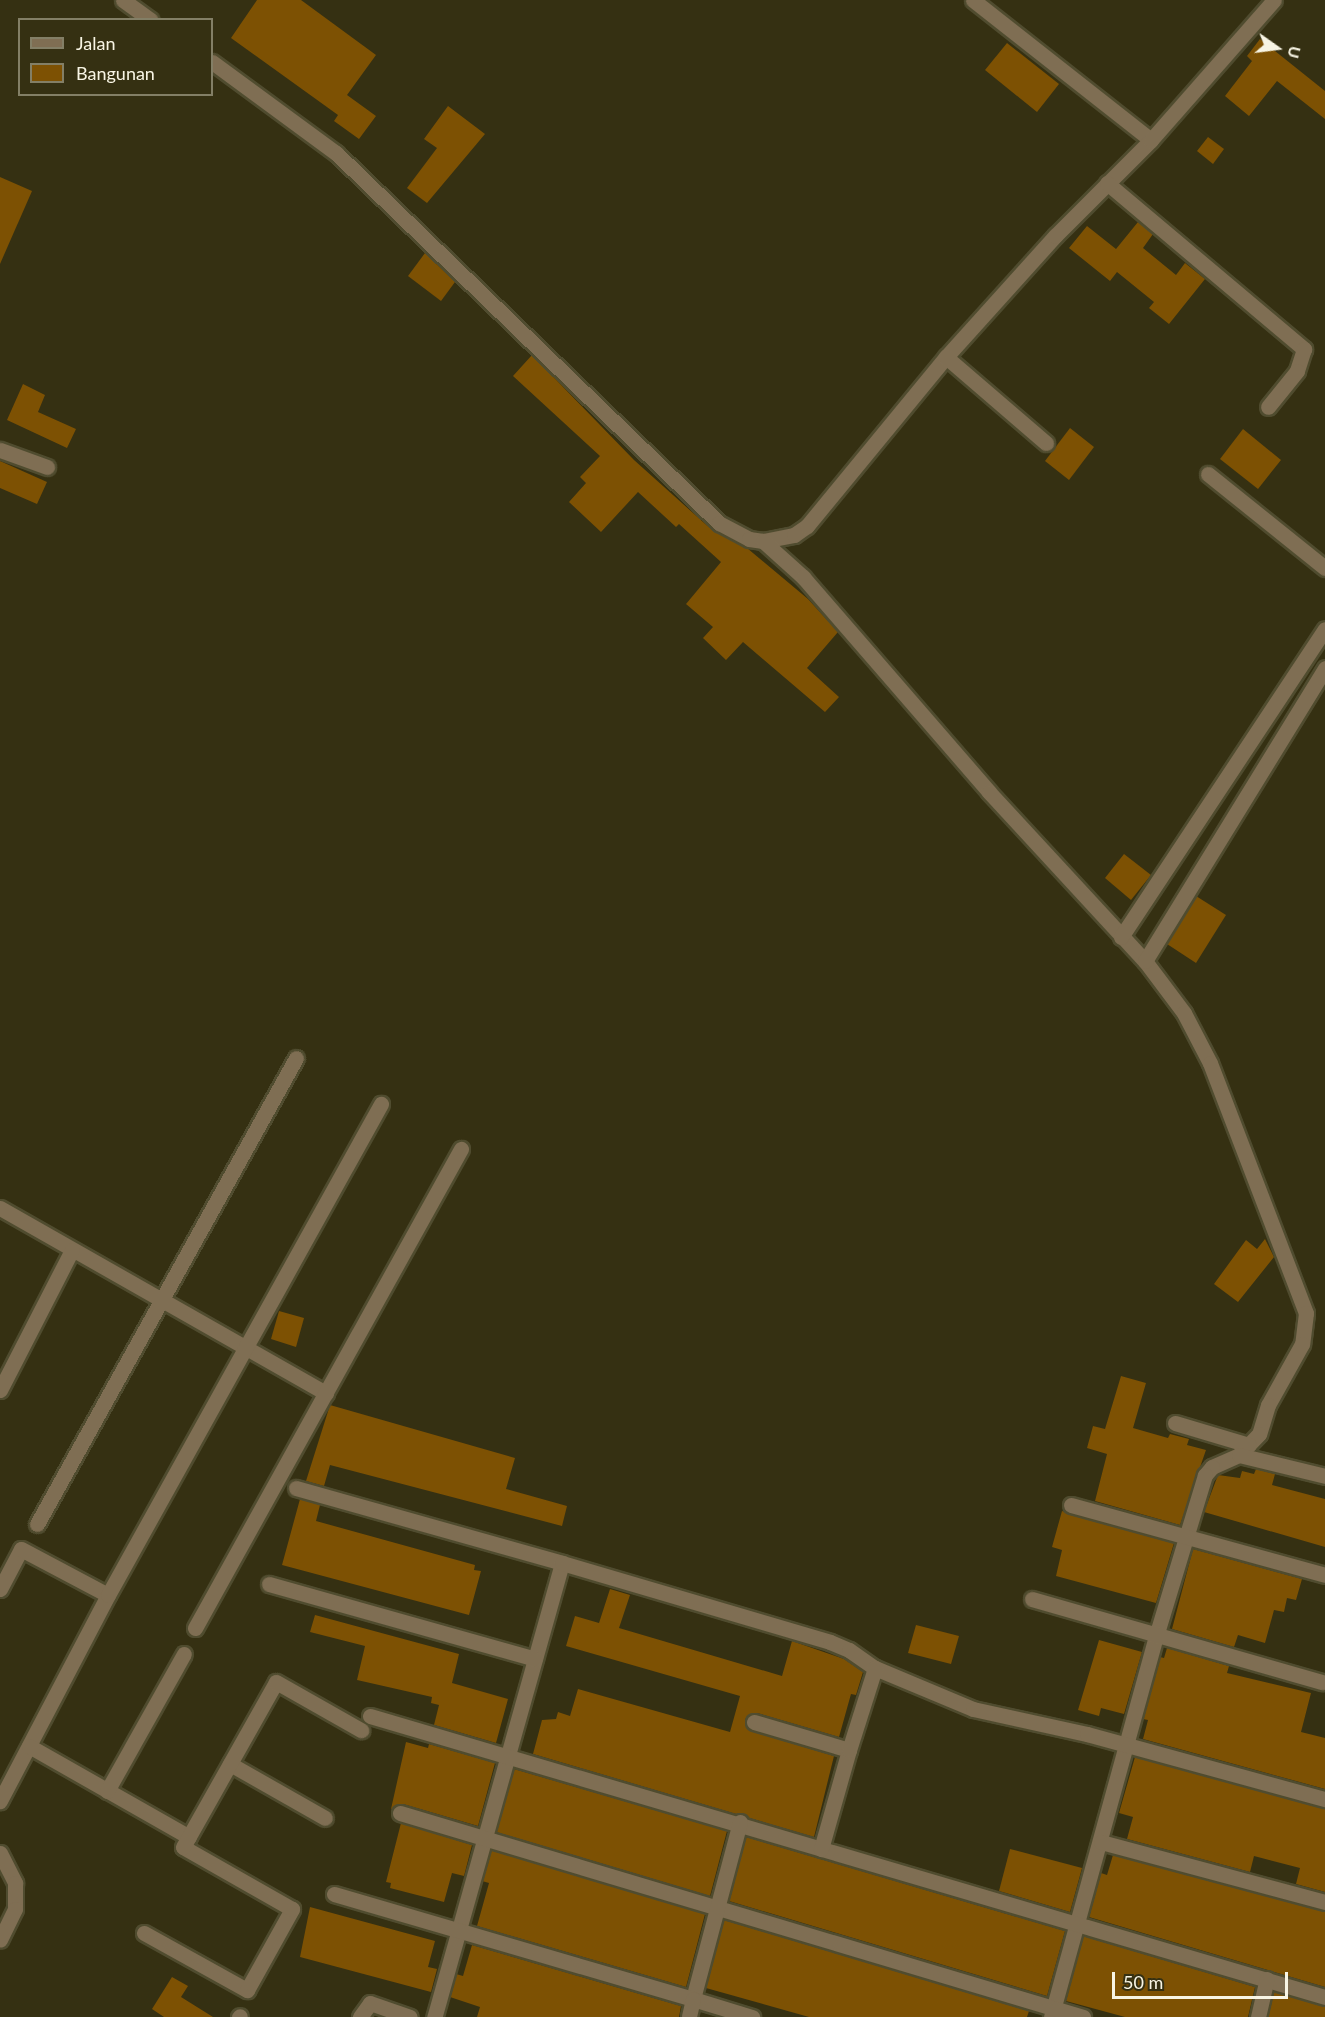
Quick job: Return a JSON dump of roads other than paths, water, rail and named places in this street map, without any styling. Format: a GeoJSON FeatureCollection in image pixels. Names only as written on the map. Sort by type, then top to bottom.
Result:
{"type":"FeatureCollection","features":[{"type":"Feature","properties":{"kind":"street"},"geometry":{"type":"LineString","coordinates":[[123,0],[148,18]]}},
{"type":"Feature","properties":{"kind":"street"},"geometry":{"type":"LineString","coordinates":[[973,0],[1151,140]]}},
{"type":"Feature","properties":{"kind":"street"},"geometry":{"type":"LineString","coordinates":[[213,63],[336,153],[719,523],[749,539],[763,542],[794,535],[807,526],[946,357],[1107,183],[1151,140],[1274,0]]}},
{"type":"Feature","properties":{"kind":"street"},"geometry":{"type":"LineString","coordinates":[[1107,183],[1304,349],[1297,371],[1268,407]]}},
{"type":"Feature","properties":{"kind":"street"},"geometry":{"type":"LineString","coordinates":[[946,357],[1046,443]]}},
{"type":"Feature","properties":{"kind":"street"},"geometry":{"type":"LineString","coordinates":[[0,450],[47,467]]}},
{"type":"Feature","properties":{"kind":"street"},"geometry":{"type":"LineString","coordinates":[[1208,474],[1325,568]]}},
{"type":"Feature","properties":{"kind":"street"},"geometry":{"type":"LineString","coordinates":[[763,542],[803,577],[1144,961],[1184,1013],[1210,1063],[1306,1313],[1302,1344],[1268,1405],[1259,1434],[1244,1450],[1212,1467],[1205,1475],[1156,1636],[1129,1745],[1052,2012]]}},
{"type":"Feature","properties":{"kind":"street"},"geometry":{"type":"LineString","coordinates":[[1121,937],[1325,629]]}},
{"type":"Feature","properties":{"kind":"street"},"geometry":{"type":"LineString","coordinates":[[1144,961],[1325,668]]}},
{"type":"Feature","properties":{"kind":"street"},"geometry":{"type":"LineString","coordinates":[[1266,719],[1285,736]]}},
{"type":"Feature","properties":{"kind":"street"},"geometry":{"type":"LineString","coordinates":[[37,1524],[296,1058]]}},
{"type":"Feature","properties":{"kind":"street"},"geometry":{"type":"LineString","coordinates":[[0,1801],[108,1595],[381,1104]]}},
{"type":"Feature","properties":{"kind":"street"},"geometry":{"type":"LineString","coordinates":[[195,1628],[461,1149]]}},
{"type":"Feature","properties":{"kind":"street"},"geometry":{"type":"LineString","coordinates":[[0,1208],[326,1393]]}},
{"type":"Feature","properties":{"kind":"street"},"geometry":{"type":"LineString","coordinates":[[0,1390],[72,1250]]}},
{"type":"Feature","properties":{"kind":"street"},"geometry":{"type":"LineString","coordinates":[[1175,1423],[1244,1450],[1325,1476]]}},
{"type":"Feature","properties":{"kind":"street"},"geometry":{"type":"LineString","coordinates":[[296,1488],[830,1642],[862,1658],[875,1668],[973,1709],[1129,1745],[1325,1799]]}},
{"type":"Feature","properties":{"kind":"street"},"geometry":{"type":"LineString","coordinates":[[1071,1505],[1325,1575]]}},
{"type":"Feature","properties":{"kind":"street"},"geometry":{"type":"LineString","coordinates":[[0,1589],[21,1549],[108,1595]]}},
{"type":"Feature","properties":{"kind":"street"},"geometry":{"type":"LineString","coordinates":[[434,2017],[562,1563]]}},
{"type":"Feature","properties":{"kind":"street"},"geometry":{"type":"LineString","coordinates":[[269,1584],[535,1659]]}},
{"type":"Feature","properties":{"kind":"street"},"geometry":{"type":"LineString","coordinates":[[1032,1599],[1322,1682]]}},
{"type":"Feature","properties":{"kind":"street"},"geometry":{"type":"LineString","coordinates":[[108,1791],[184,1654]]}},
{"type":"Feature","properties":{"kind":"street"},"geometry":{"type":"LineString","coordinates":[[821,1849],[875,1668]]}},
{"type":"Feature","properties":{"kind":"street"},"geometry":{"type":"LineString","coordinates":[[144,1933],[247,1990],[292,1909],[183,1847],[276,1682],[361,1730]]}},
{"type":"Feature","properties":{"kind":"street"},"geometry":{"type":"LineString","coordinates":[[370,1716],[740,1822],[821,1849],[1078,1922],[1325,1997]]}},
{"type":"Feature","properties":{"kind":"street"},"geometry":{"type":"LineString","coordinates":[[754,1722],[849,1750]]}},
{"type":"Feature","properties":{"kind":"street"},"geometry":{"type":"LineString","coordinates":[[29,1746],[189,1837]]}},
{"type":"Feature","properties":{"kind":"street"},"geometry":{"type":"LineString","coordinates":[[230,1764],[325,1818]]}},
{"type":"Feature","properties":{"kind":"street"},"geometry":{"type":"LineString","coordinates":[[399,1813],[716,1906],[1052,2012],[1083,2017]]}},
{"type":"Feature","properties":{"kind":"street"},"geometry":{"type":"LineString","coordinates":[[688,2017],[740,1822]]}},
{"type":"Feature","properties":{"kind":"street"},"geometry":{"type":"LineString","coordinates":[[1101,1842],[1325,1902]]}},
{"type":"Feature","properties":{"kind":"street"},"geometry":{"type":"LineString","coordinates":[[0,1853],[15,1883],[15,1909],[0,1940]]}},
{"type":"Feature","properties":{"kind":"street"},"geometry":{"type":"LineString","coordinates":[[334,1894],[752,2017]]}},
{"type":"Feature","properties":{"kind":"street"},"geometry":{"type":"LineString","coordinates":[[1258,2017],[1267,1979]]}},
{"type":"Feature","properties":{"kind":"street"},"geometry":{"type":"LineString","coordinates":[[360,2017],[370,2003],[410,2017]]}}]}
